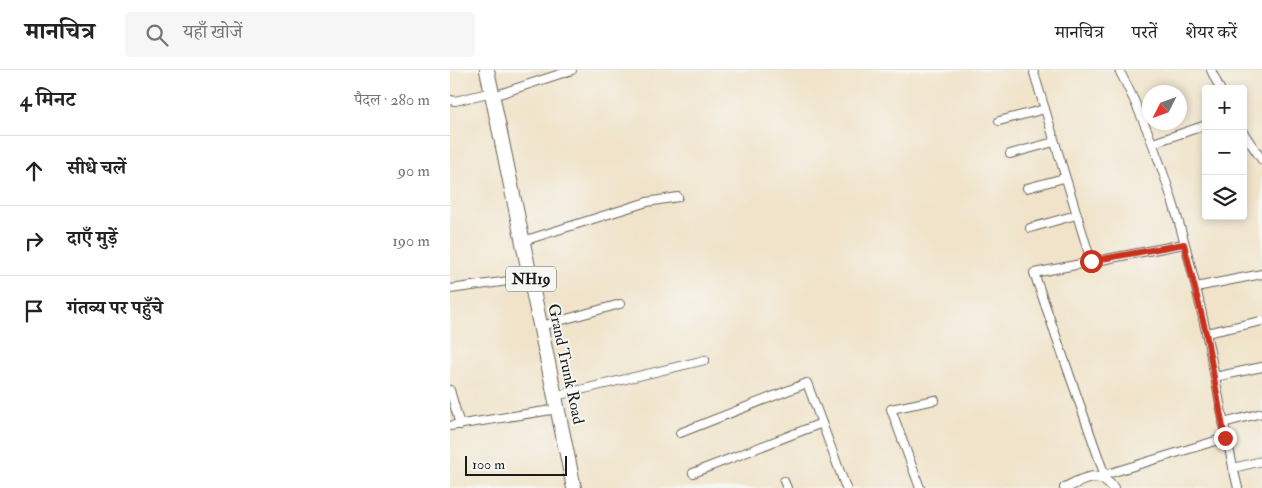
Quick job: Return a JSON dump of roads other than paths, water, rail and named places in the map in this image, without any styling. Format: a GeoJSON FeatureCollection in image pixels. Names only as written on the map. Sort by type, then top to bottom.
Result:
{"type":"FeatureCollection","features":[{"type":"Feature","properties":{"kind":"highway","name":"Grand Trunk Road"},"geometry":{"type":"LineString","coordinates":[[488,70],[574,488]]}},
{"type":"Feature","properties":{"kind":"street"},"geometry":{"type":"LineString","coordinates":[[450,100],[456,101],[493,94],[572,70]]}},
{"type":"Feature","properties":{"kind":"street"},"geometry":{"type":"LineString","coordinates":[[1119,70],[1153,143],[1184,244],[1196,287],[1215,377],[1225,438],[1238,488]]}},
{"type":"Feature","properties":{"kind":"street"},"geometry":{"type":"LineString","coordinates":[[1210,70],[1218,85]]}},
{"type":"Feature","properties":{"kind":"street"},"geometry":{"type":"LineString","coordinates":[[1034,73],[1064,178],[1091,261]]}},
{"type":"Feature","properties":{"kind":"street"},"geometry":{"type":"LineString","coordinates":[[999,121],[1045,110]]}},
{"type":"Feature","properties":{"kind":"street"},"geometry":{"type":"LineString","coordinates":[[1153,143],[1202,127]]}},
{"type":"Feature","properties":{"kind":"street"},"geometry":{"type":"LineString","coordinates":[[1247,138],[1262,160]]}},
{"type":"Feature","properties":{"kind":"street"},"geometry":{"type":"LineString","coordinates":[[1010,154],[1054,142]]}},
{"type":"Feature","properties":{"kind":"street"},"geometry":{"type":"LineString","coordinates":[[1027,188],[1064,178]]}},
{"type":"Feature","properties":{"kind":"street"},"geometry":{"type":"LineString","coordinates":[[524,241],[647,202],[678,197]]}},
{"type":"Feature","properties":{"kind":"street"},"geometry":{"type":"LineString","coordinates":[[1030,228],[1076,215]]}},
{"type":"Feature","properties":{"kind":"street"},"geometry":{"type":"LineString","coordinates":[[1113,488],[1105,477],[1034,273],[1184,244]]}},
{"type":"Feature","properties":{"kind":"street"},"geometry":{"type":"LineString","coordinates":[[1196,287],[1262,274]]}},
{"type":"Feature","properties":{"kind":"street"},"geometry":{"type":"LineString","coordinates":[[450,289],[531,278]]}},
{"type":"Feature","properties":{"kind":"street"},"geometry":{"type":"LineString","coordinates":[[541,326],[620,304]]}},
{"type":"Feature","properties":{"kind":"street"},"geometry":{"type":"LineString","coordinates":[[1206,333],[1262,321]]}},
{"type":"Feature","properties":{"kind":"street"},"geometry":{"type":"LineString","coordinates":[[450,426],[557,402],[705,360]]}},
{"type":"Feature","properties":{"kind":"street"},"geometry":{"type":"LineString","coordinates":[[1215,377],[1262,367]]}},
{"type":"Feature","properties":{"kind":"street"},"geometry":{"type":"LineString","coordinates":[[680,433],[807,383],[846,488]]}},
{"type":"Feature","properties":{"kind":"street"},"geometry":{"type":"LineString","coordinates":[[450,390],[460,425]]}},
{"type":"Feature","properties":{"kind":"street"},"geometry":{"type":"LineString","coordinates":[[920,488],[890,409],[935,400]]}},
{"type":"Feature","properties":{"kind":"street"},"geometry":{"type":"LineString","coordinates":[[1223,423],[1262,413]]}},
{"type":"Feature","properties":{"kind":"street"},"geometry":{"type":"LineString","coordinates":[[693,474],[822,423]]}},
{"type":"Feature","properties":{"kind":"street"},"geometry":{"type":"LineString","coordinates":[[1065,488],[1095,476],[1105,477],[1225,438]]}},
{"type":"Feature","properties":{"kind":"street"},"geometry":{"type":"LineString","coordinates":[[1233,468],[1262,461]]}}]}
